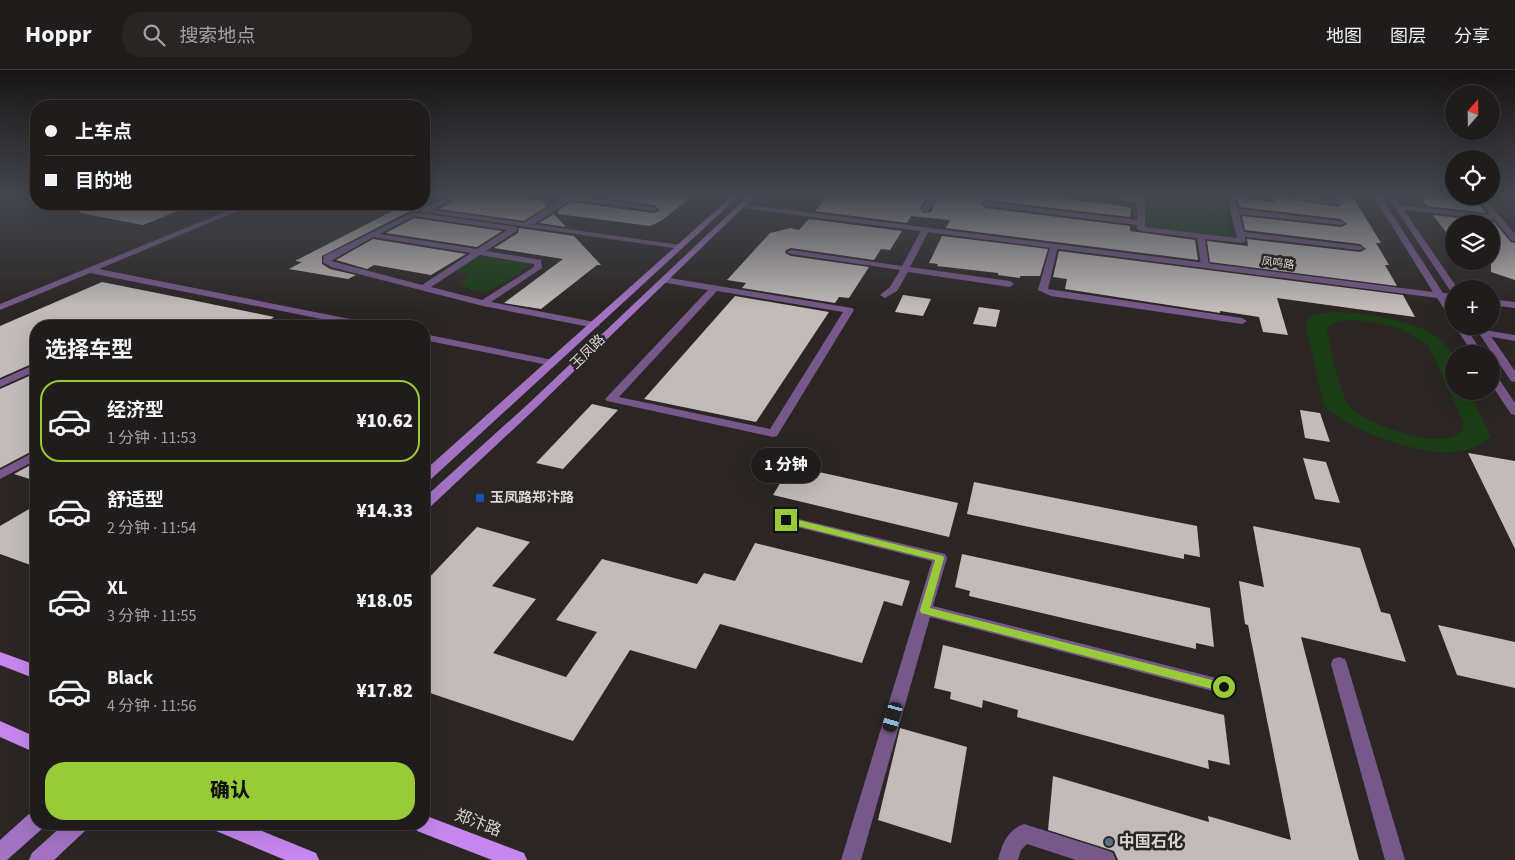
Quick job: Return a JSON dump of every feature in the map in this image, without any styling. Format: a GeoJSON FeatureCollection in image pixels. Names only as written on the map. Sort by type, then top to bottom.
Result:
{"type":"FeatureCollection","features":[{"type":"Feature","properties":{"kind":"main road"},"geometry":{"type":"LineString","coordinates":[[0,658],[30,670]]}},
{"type":"Feature","properties":{"kind":"main road"},"geometry":{"type":"LineString","coordinates":[[0,729],[30,742]]}},
{"type":"Feature","properties":{"kind":"main road","name":"郑汴路"},"geometry":{"type":"LineString","coordinates":[[430,826],[517,860]]}},
{"type":"Feature","properties":{"kind":"main road"},"geometry":{"type":"LineString","coordinates":[[237,830],[308,860]]}},
{"type":"Feature","properties":{"kind":"street"},"geometry":{"type":"LineString","coordinates":[[0,307],[177,234]]}},
{"type":"Feature","properties":{"kind":"street"},"geometry":{"type":"LineString","coordinates":[[483,303],[538,268],[538,262],[373,234],[327,258],[327,262],[423,288],[483,303],[595,325]]}},
{"type":"Feature","properties":{"kind":"street"},"geometry":{"type":"LineString","coordinates":[[423,288],[506,234]]}},
{"type":"Feature","properties":{"kind":"street"},"geometry":{"type":"LineString","coordinates":[[589,234],[680,247]]}},
{"type":"Feature","properties":{"kind":"street","name":"玉凤路"},"geometry":{"type":"LineString","coordinates":[[430,473],[694,234]]}},
{"type":"Feature","properties":{"kind":"street","name":"玉凤路"},"geometry":{"type":"LineString","coordinates":[[430,500],[713,234]]}},
{"type":"Feature","properties":{"kind":"street"},"geometry":{"type":"LineString","coordinates":[[885,295],[894,289],[923,234]]}},
{"type":"Feature","properties":{"kind":"street","name":"凤鸣路"},"geometry":{"type":"LineString","coordinates":[[963,234],[1445,296]]}},
{"type":"Feature","properties":{"kind":"street"},"geometry":{"type":"LineString","coordinates":[[1183,234],[1242,242],[1240,234],[1360,248]]}},
{"type":"Feature","properties":{"kind":"street"},"geometry":{"type":"LineString","coordinates":[[1400,234],[1445,303]]}},
{"type":"Feature","properties":{"kind":"street"},"geometry":{"type":"LineString","coordinates":[[1416,234],[1447,280]]}},
{"type":"Feature","properties":{"kind":"street"},"geometry":{"type":"LineString","coordinates":[[1201,236],[1205,265]]}},
{"type":"Feature","properties":{"kind":"street"},"geometry":{"type":"LineString","coordinates":[[1054,246],[1043,290],[1050,293],[1242,321]]}},
{"type":"Feature","properties":{"kind":"street"},"geometry":{"type":"LineString","coordinates":[[791,252],[1010,284]]}},
{"type":"Feature","properties":{"kind":"street"},"geometry":{"type":"LineString","coordinates":[[89,270],[340,320]]}},
{"type":"Feature","properties":{"kind":"street"},"geometry":{"type":"LineString","coordinates":[[664,280],[715,288],[849,310],[773,433],[611,399],[715,288]]}},
{"type":"Feature","properties":{"kind":"street"},"geometry":{"type":"LineString","coordinates":[[1500,303],[1515,305]]}},
{"type":"Feature","properties":{"kind":"street"},"geometry":{"type":"LineString","coordinates":[[1500,334],[1515,338]]}},
{"type":"Feature","properties":{"kind":"street"},"geometry":{"type":"LineString","coordinates":[[1484,335],[1515,379]]}},
{"type":"Feature","properties":{"kind":"street"},"geometry":{"type":"LineString","coordinates":[[430,338],[553,363]]}},
{"type":"Feature","properties":{"kind":"street"},"geometry":{"type":"LineString","coordinates":[[0,384],[30,370]]}},
{"type":"Feature","properties":{"kind":"street"},"geometry":{"type":"LineString","coordinates":[[1500,389],[1515,412]]}},
{"type":"Feature","properties":{"kind":"street"},"geometry":{"type":"LineString","coordinates":[[0,475],[30,458]]}},
{"type":"Feature","properties":{"kind":"street"},"geometry":{"type":"LineString","coordinates":[[786,520],[940,558],[851,860]]}},
{"type":"Feature","properties":{"kind":"street"},"geometry":{"type":"LineString","coordinates":[[925,610],[1224,687]]}},
{"type":"Feature","properties":{"kind":"street"},"geometry":{"type":"LineString","coordinates":[[1339,664],[1395,860]]}},
{"type":"Feature","properties":{"kind":"street"},"geometry":{"type":"LineString","coordinates":[[0,853],[30,826]]}},
{"type":"Feature","properties":{"kind":"street"},"geometry":{"type":"LineString","coordinates":[[39,860],[72,830]]}},
{"type":"Feature","properties":{"kind":"street"},"geometry":{"type":"LineString","coordinates":[[1008,860],[1012,845],[1024,833],[1106,860]]}},
{"type":"Feature","properties":{"kind":"green space"},"geometry":{"type":"Polygon","coordinates":[[[1204,234],[1230,234],[1231,237],[1204,234]]]}},
{"type":"Feature","properties":{"kind":"green space"},"geometry":{"type":"Polygon","coordinates":[[[484,256],[520,261],[529,265],[523,271],[488,292],[470,289],[461,284],[470,273],[457,271],[476,258],[484,256]]]}},
{"type":"Feature","properties":{"kind":"green space"},"geometry":{"type":"Polygon","coordinates":[[[1345,312],[1401,321],[1435,336],[1445,345],[1445,382],[1429,347],[1401,329],[1357,320],[1344,320],[1332,324],[1327,331],[1333,360],[1347,402],[1360,415],[1375,423],[1414,436],[1433,439],[1449,438],[1460,433],[1463,421],[1453,400],[1473,400],[1491,437],[1475,447],[1456,452],[1424,450],[1405,446],[1368,433],[1336,415],[1324,406],[1305,322],[1312,315],[1345,312]]]}},
{"type":"Feature","properties":{"kind":"building"},"geometry":{"type":"Polygon","coordinates":[[[348,234],[365,234],[322,256],[322,264],[330,269],[356,275],[348,279],[289,269],[302,262],[295,261],[348,234]]]}},
{"type":"Feature","properties":{"kind":"building"},"geometry":{"type":"Polygon","coordinates":[[[392,234],[498,234],[477,247],[392,234]]]}},
{"type":"Feature","properties":{"kind":"building"},"geometry":{"type":"Polygon","coordinates":[[[517,234],[559,234],[574,236],[601,265],[597,265],[541,309],[504,303],[563,259],[494,248],[517,234]]]}},
{"type":"Feature","properties":{"kind":"building"},"geometry":{"type":"Polygon","coordinates":[[[769,234],[900,234],[890,250],[881,249],[874,260],[791,248],[786,250],[785,253],[791,256],[869,267],[849,298],[839,297],[835,303],[742,288],[746,283],[727,280],[769,234]]]}},
{"type":"Feature","properties":{"kind":"building"},"geometry":{"type":"Polygon","coordinates":[[[992,234],[1151,234],[1195,240],[1198,260],[992,234]]]}},
{"type":"Feature","properties":{"kind":"building"},"geometry":{"type":"Polygon","coordinates":[[[1277,234],[1375,234],[1381,243],[1376,243],[1389,265],[1385,265],[1397,286],[1210,262],[1207,241],[1248,246],[1247,239],[1360,252],[1366,249],[1360,244],[1277,234]]]}},
{"type":"Feature","properties":{"kind":"building"},"geometry":{"type":"Polygon","coordinates":[[[1500,234],[1504,234],[1511,242],[1515,243],[1515,280],[1491,272],[1491,270],[1500,270],[1500,234]]]}},
{"type":"Feature","properties":{"kind":"building"},"geometry":{"type":"Polygon","coordinates":[[[942,236],[1048,249],[1040,276],[1020,276],[1020,278],[998,275],[998,273],[937,266],[938,264],[929,263],[942,236]]]}},
{"type":"Feature","properties":{"kind":"building"},"geometry":{"type":"Polygon","coordinates":[[[373,239],[466,254],[431,275],[374,265],[367,269],[336,260],[373,239]]]}},
{"type":"Feature","properties":{"kind":"building"},"geometry":{"type":"Polygon","coordinates":[[[1059,251],[1403,295],[1415,317],[1277,298],[1288,335],[1263,332],[1259,317],[1220,311],[1220,313],[1065,289],[1067,279],[1053,277],[1059,251]]]}},
{"type":"Feature","properties":{"kind":"building"},"geometry":{"type":"Polygon","coordinates":[[[102,282],[274,317],[270,320],[30,320],[30,365],[0,378],[0,326],[102,282]]]}},
{"type":"Feature","properties":{"kind":"building"},"geometry":{"type":"Polygon","coordinates":[[[903,295],[931,299],[923,316],[895,312],[903,295]]]}},
{"type":"Feature","properties":{"kind":"building"},"geometry":{"type":"Polygon","coordinates":[[[735,296],[829,312],[756,422],[644,399],[735,296]]]}},
{"type":"Feature","properties":{"kind":"building"},"geometry":{"type":"Polygon","coordinates":[[[979,307],[1000,310],[996,327],[973,324],[979,307]]]}},
{"type":"Feature","properties":{"kind":"building"},"geometry":{"type":"Polygon","coordinates":[[[30,376],[30,452],[0,468],[0,389],[30,376]]]}},
{"type":"Feature","properties":{"kind":"building"},"geometry":{"type":"Polygon","coordinates":[[[592,404],[618,410],[563,469],[536,463],[592,404]]]}},
{"type":"Feature","properties":{"kind":"building"},"geometry":{"type":"Polygon","coordinates":[[[1300,410],[1320,413],[1330,442],[1305,438],[1300,410]]]}},
{"type":"Feature","properties":{"kind":"building"},"geometry":{"type":"Polygon","coordinates":[[[1468,453],[1515,461],[1515,549],[1468,453]]]}},
{"type":"Feature","properties":{"kind":"building"},"geometry":{"type":"Polygon","coordinates":[[[1303,458],[1326,462],[1340,503],[1315,499],[1303,458]]]}},
{"type":"Feature","properties":{"kind":"building"},"geometry":{"type":"Polygon","coordinates":[[[30,465],[30,479],[14,474],[30,465]]]}},
{"type":"Feature","properties":{"kind":"building"},"geometry":{"type":"Polygon","coordinates":[[[801,468],[958,503],[949,537],[773,495],[788,470],[798,472],[801,468]]]}},
{"type":"Feature","properties":{"kind":"building"},"geometry":{"type":"Polygon","coordinates":[[[974,482],[1197,526],[1200,557],[1184,554],[1184,559],[967,514],[974,482]]]}},
{"type":"Feature","properties":{"kind":"building"},"geometry":{"type":"Polygon","coordinates":[[[30,508],[30,565],[0,554],[0,526],[30,508]]]}},
{"type":"Feature","properties":{"kind":"building"},"geometry":{"type":"Polygon","coordinates":[[[1253,526],[1360,548],[1381,612],[1390,614],[1406,662],[1301,637],[1359,860],[1118,860],[1114,851],[1048,830],[1053,776],[1209,822],[1208,816],[1291,840],[1248,625],[1245,624],[1239,581],[1264,587],[1253,526]]]}},
{"type":"Feature","properties":{"kind":"building"},"geometry":{"type":"Polygon","coordinates":[[[477,527],[530,542],[492,586],[536,599],[493,653],[566,677],[597,632],[556,620],[602,559],[697,584],[704,573],[735,581],[755,543],[910,581],[902,606],[884,601],[862,663],[720,624],[696,669],[630,650],[573,741],[430,693],[430,577],[477,527]]]}},
{"type":"Feature","properties":{"kind":"building"},"geometry":{"type":"Polygon","coordinates":[[[962,554],[1210,608],[1214,647],[1196,643],[1196,649],[969,596],[970,591],[955,587],[962,554]]]}},
{"type":"Feature","properties":{"kind":"building"},"geometry":{"type":"Polygon","coordinates":[[[1438,625],[1515,642],[1515,688],[1457,675],[1438,625]]]}},
{"type":"Feature","properties":{"kind":"building"},"geometry":{"type":"Polygon","coordinates":[[[943,645],[1224,715],[1230,765],[1208,760],[1209,769],[1017,717],[1018,710],[983,700],[982,708],[950,699],[951,692],[934,688],[943,645]]]}},
{"type":"Feature","properties":{"kind":"building"},"geometry":{"type":"Polygon","coordinates":[[[900,728],[967,747],[951,843],[878,820],[900,728]]]}},
{"type":"Feature","properties":{"kind":"place","name":"玉凤路郑汴路"},"geometry":{"type":"Point","coordinates":[480,498]}},
{"type":"Feature","properties":{"kind":"place","name":"中国石化"},"geometry":{"type":"Point","coordinates":[1109,842]}},
{"type":"Feature","properties":{"kind":"route"},"geometry":{"type":"LineString","coordinates":[[786,520],[940,558],[925,610],[1224,687]]}}]}
